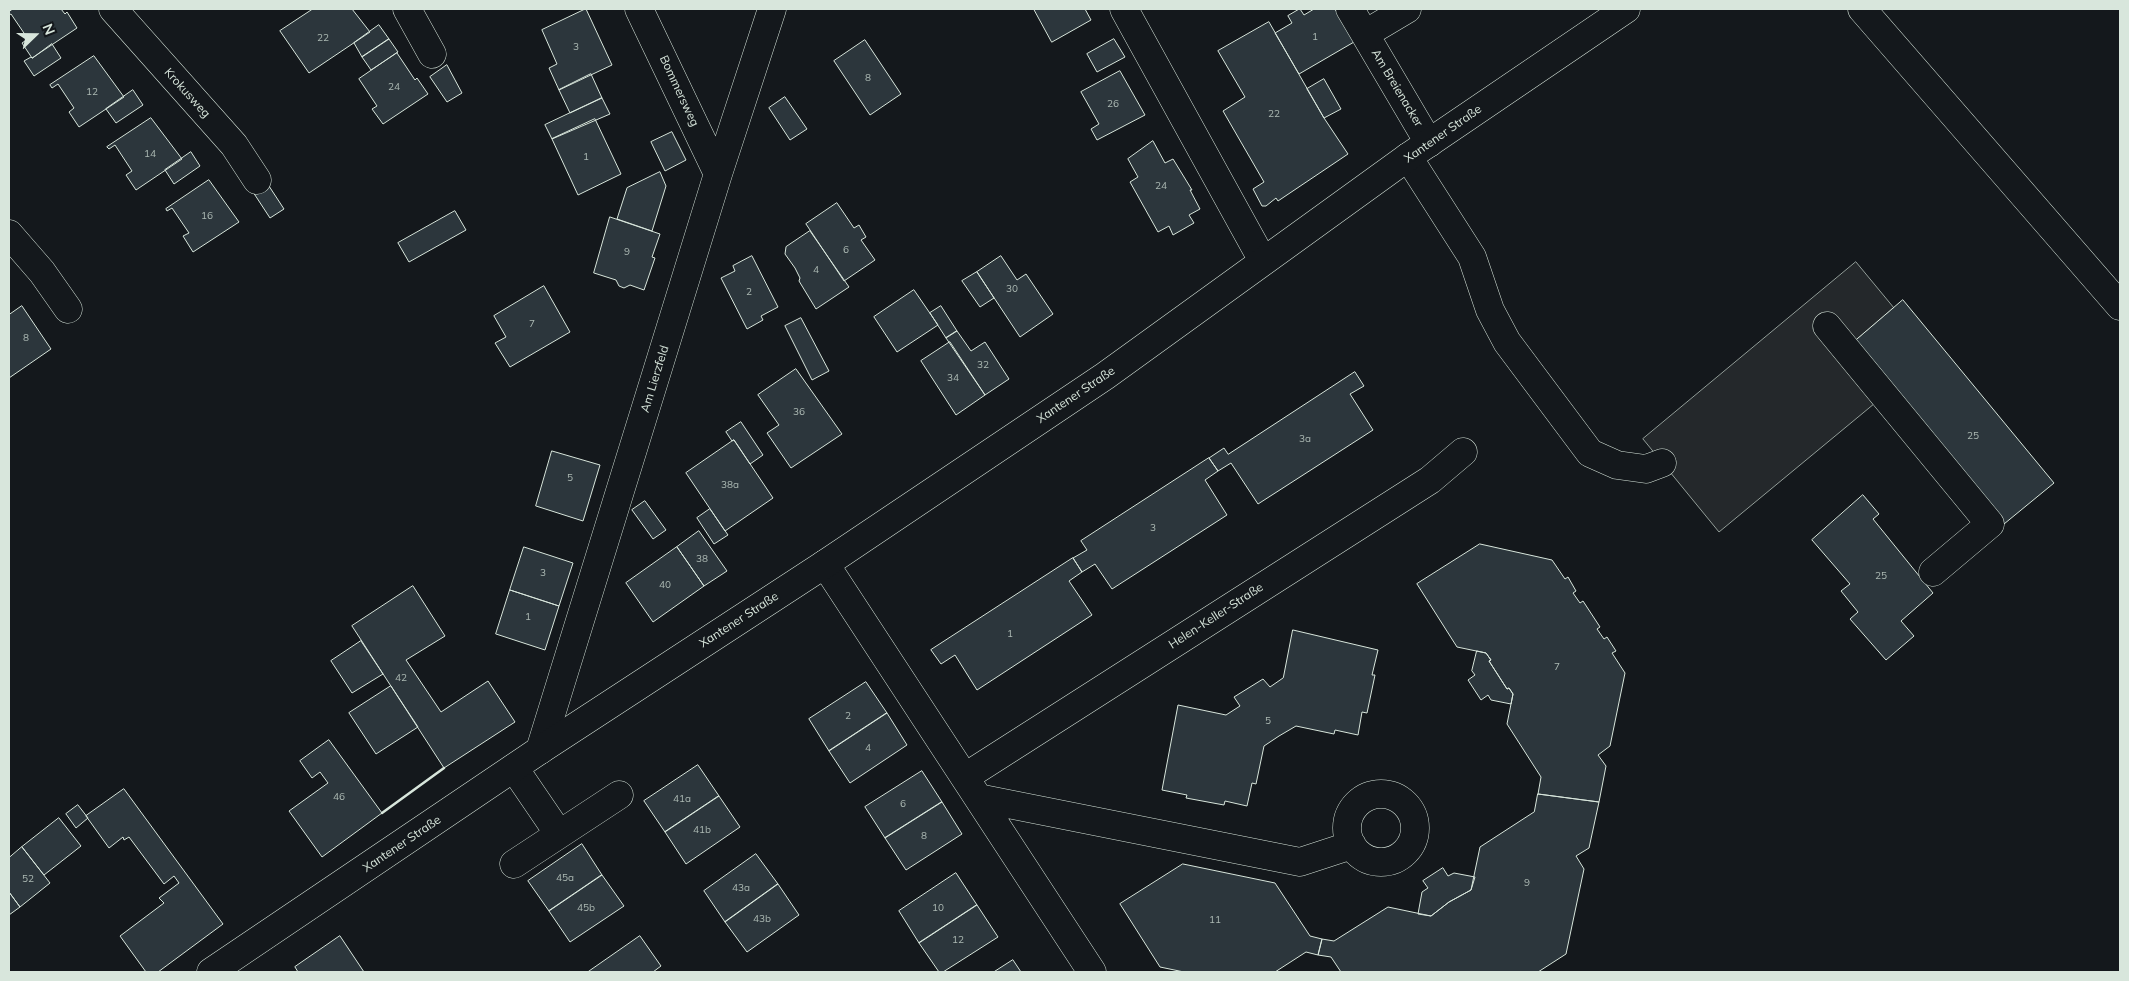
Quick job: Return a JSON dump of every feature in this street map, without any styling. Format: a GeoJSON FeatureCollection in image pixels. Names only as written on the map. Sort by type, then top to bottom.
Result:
{"type":"FeatureCollection","features":[{"type":"Feature","properties":{"kind":"street","name":"Krokusweg"},"geometry":{"type":"LineString","coordinates":[[113,9],[234,145],[257,180]]}},
{"type":"Feature","properties":{"kind":"street"},"geometry":{"type":"LineString","coordinates":[[407,9],[432,54]]}},
{"type":"Feature","properties":{"kind":"street","name":"Bommersweg"},"geometry":{"type":"LineString","coordinates":[[639,9],[718,174]]}},
{"type":"Feature","properties":{"kind":"street","name":"Am Lierzfeld"},"geometry":{"type":"LineString","coordinates":[[540,750],[718,174],[772,9]]}},
{"type":"Feature","properties":{"kind":"street"},"geometry":{"type":"LineString","coordinates":[[1124,9],[1263,262]]}},
{"type":"Feature","properties":{"kind":"street","name":"Am Breienacker"},"geometry":{"type":"LineString","coordinates":[[1350,9],[1364,34],[1472,257],[1490,310],[1507,342],[1590,452],[1617,465],[1646,470],[1662,463]]}},
{"type":"Feature","properties":{"kind":"street"},"geometry":{"type":"LineString","coordinates":[[1364,34],[1407,9]]}},
{"type":"Feature","properties":{"kind":"street","name":"Xantener Straße"},"geometry":{"type":"LineString","coordinates":[[211,972],[540,750],[825,564],[1105,376],[1419,150],[1626,9]]}},
{"type":"Feature","properties":{"kind":"street"},"geometry":{"type":"LineString","coordinates":[[1862,9],[2120,306]]}},
{"type":"Feature","properties":{"kind":"street"},"geometry":{"type":"LineString","coordinates":[[9,234],[42,272],[68,309]]}},
{"type":"Feature","properties":{"kind":"street"},"geometry":{"type":"LineString","coordinates":[[1827,326],[1990,524],[1933,572]]}},
{"type":"Feature","properties":{"kind":"street","name":"Helen-Keller-Straße"},"geometry":{"type":"LineString","coordinates":[[971,788],[1430,480],[1464,452]]}},
{"type":"Feature","properties":{"kind":"street"},"geometry":{"type":"LineString","coordinates":[[825,564],[1092,972]]}},
{"type":"Feature","properties":{"kind":"street"},"geometry":{"type":"LineString","coordinates":[[514,768],[559,834]]}},
{"type":"Feature","properties":{"kind":"street"},"geometry":{"type":"LineString","coordinates":[[971,788],[1300,862],[1352,845]]}},
{"type":"Feature","properties":{"kind":"street"},"geometry":{"type":"LineString","coordinates":[[514,864],[619,795]]}},
{"type":"Feature","properties":{"kind":"shaded area"},"geometry":{"type":"Polygon","coordinates":[[[1856,262],[1894,308],[1854,342],[1892,389],[1719,532],[1643,439],[1856,262]]]}},
{"type":"Feature","properties":{"kind":"building"},"geometry":{"type":"Polygon","coordinates":[[[13,9],[61,9],[65,14],[67,12],[77,28],[32,58],[22,43],[28,39],[11,14],[9,15],[9,12],[13,9]]]}},
{"type":"Feature","properties":{"kind":"building"},"geometry":{"type":"Polygon","coordinates":[[[313,9],[352,9],[370,32],[309,73],[280,31],[313,9]]]}},
{"type":"Feature","properties":{"kind":"building"},"geometry":{"type":"Polygon","coordinates":[[[586,9],[612,65],[559,90],[549,68],[557,64],[542,30],[586,9]]]}},
{"type":"Feature","properties":{"kind":"building"},"geometry":{"type":"Polygon","coordinates":[[[1034,9],[1085,9],[1091,20],[1052,42],[1034,9]]]}},
{"type":"Feature","properties":{"kind":"building"},"geometry":{"type":"Polygon","coordinates":[[[1300,9],[1304,15],[1314,9],[1335,9],[1354,42],[1299,74],[1275,33],[1292,23],[1288,16],[1300,9]]]}},
{"type":"Feature","properties":{"kind":"building"},"geometry":{"type":"Polygon","coordinates":[[[1269,22],[1324,118],[1348,154],[1278,201],[1276,198],[1266,206],[1262,206],[1253,189],[1264,182],[1223,111],[1245,97],[1218,51],[1269,22]]]}},
{"type":"Feature","properties":{"kind":"building"},"geometry":{"type":"Polygon","coordinates":[[[379,25],[389,39],[362,57],[354,43],[379,25]]]}},
{"type":"Feature","properties":{"kind":"building"},"geometry":{"type":"Polygon","coordinates":[[[389,39],[398,52],[371,70],[362,57],[389,39]]]}},
{"type":"Feature","properties":{"kind":"building"},"geometry":{"type":"Polygon","coordinates":[[[1114,39],[1125,57],[1097,72],[1087,54],[1114,39]]]}},
{"type":"Feature","properties":{"kind":"building"},"geometry":{"type":"Polygon","coordinates":[[[865,40],[901,94],[870,115],[834,61],[865,40]]]}},
{"type":"Feature","properties":{"kind":"building"},"geometry":{"type":"Polygon","coordinates":[[[52,44],[61,58],[34,76],[24,61],[32,58],[52,44]]]}},
{"type":"Feature","properties":{"kind":"building"},"geometry":{"type":"Polygon","coordinates":[[[397,53],[415,80],[417,78],[428,94],[383,124],[372,109],[377,106],[359,79],[397,53]]]}},
{"type":"Feature","properties":{"kind":"building"},"geometry":{"type":"Polygon","coordinates":[[[94,56],[124,97],[79,127],[69,112],[74,108],[58,84],[52,88],[50,85],[94,56]]]}},
{"type":"Feature","properties":{"kind":"building"},"geometry":{"type":"Polygon","coordinates":[[[447,65],[462,93],[447,102],[430,77],[447,65]]]}},
{"type":"Feature","properties":{"kind":"building"},"geometry":{"type":"Polygon","coordinates":[[[1120,71],[1145,115],[1097,140],[1091,129],[1099,124],[1081,92],[1120,71]]]}},
{"type":"Feature","properties":{"kind":"building"},"geometry":{"type":"Polygon","coordinates":[[[591,74],[602,98],[570,113],[559,90],[591,74]]]}},
{"type":"Feature","properties":{"kind":"building"},"geometry":{"type":"Polygon","coordinates":[[[1324,79],[1341,109],[1324,118],[1307,89],[1324,79]]]}},
{"type":"Feature","properties":{"kind":"building"},"geometry":{"type":"Polygon","coordinates":[[[133,90],[143,105],[116,123],[106,109],[133,90]]]}},
{"type":"Feature","properties":{"kind":"building"},"geometry":{"type":"Polygon","coordinates":[[[785,97],[807,129],[790,140],[769,108],[785,97]]]}},
{"type":"Feature","properties":{"kind":"building"},"geometry":{"type":"Polygon","coordinates":[[[602,98],[610,114],[552,139],[545,125],[602,98]]]}},
{"type":"Feature","properties":{"kind":"building"},"geometry":{"type":"Polygon","coordinates":[[[151,118],[182,159],[136,190],[126,175],[132,171],[115,145],[109,149],[107,147],[151,118]]]}},
{"type":"Feature","properties":{"kind":"building"},"geometry":{"type":"Polygon","coordinates":[[[595,119],[621,174],[578,195],[552,139],[595,119]]]}},
{"type":"Feature","properties":{"kind":"building"},"geometry":{"type":"Polygon","coordinates":[[[672,132],[686,160],[665,171],[651,142],[672,132]]]}},
{"type":"Feature","properties":{"kind":"building"},"geometry":{"type":"Polygon","coordinates":[[[1153,141],[1165,163],[1173,159],[1192,190],[1190,190],[1200,209],[1189,215],[1194,223],[1173,235],[1169,226],[1158,232],[1130,182],[1138,177],[1128,159],[1153,141]]]}},
{"type":"Feature","properties":{"kind":"building"},"geometry":{"type":"Polygon","coordinates":[[[191,152],[200,166],[174,184],[165,170],[191,152]]]}},
{"type":"Feature","properties":{"kind":"building"},"geometry":{"type":"Polygon","coordinates":[[[660,172],[666,186],[652,231],[617,219],[627,188],[660,172]]]}},
{"type":"Feature","properties":{"kind":"building"},"geometry":{"type":"Polygon","coordinates":[[[209,180],[239,222],[193,252],[183,236],[189,233],[172,208],[167,211],[166,209],[209,180]]]}},
{"type":"Feature","properties":{"kind":"building"},"geometry":{"type":"Polygon","coordinates":[[[267,183],[284,209],[270,218],[253,192],[267,183]]]}},
{"type":"Feature","properties":{"kind":"building"},"geometry":{"type":"Polygon","coordinates":[[[837,203],[854,228],[859,225],[866,237],[861,240],[875,260],[844,281],[806,224],[837,203]]]}},
{"type":"Feature","properties":{"kind":"building"},"geometry":{"type":"Polygon","coordinates":[[[455,211],[466,230],[409,262],[398,243],[455,211]]]}},
{"type":"Feature","properties":{"kind":"building"},"geometry":{"type":"Polygon","coordinates":[[[610,217],[660,234],[652,257],[655,258],[644,290],[630,285],[624,288],[619,286],[616,280],[594,273],[610,217]]]}},
{"type":"Feature","properties":{"kind":"building"},"geometry":{"type":"Polygon","coordinates":[[[810,231],[849,287],[816,309],[799,281],[800,278],[795,268],[785,254],[786,247],[810,231]]]}},
{"type":"Feature","properties":{"kind":"building"},"geometry":{"type":"Polygon","coordinates":[[[752,256],[778,307],[761,316],[763,320],[747,329],[721,278],[735,271],[733,266],[752,256]]]}},
{"type":"Feature","properties":{"kind":"building"},"geometry":{"type":"Polygon","coordinates":[[[1001,256],[1017,280],[1026,274],[1053,314],[1020,337],[977,272],[1001,256]]]}},
{"type":"Feature","properties":{"kind":"building"},"geometry":{"type":"Polygon","coordinates":[[[977,272],[994,298],[980,307],[962,281],[977,272]]]}},
{"type":"Feature","properties":{"kind":"building"},"geometry":{"type":"Polygon","coordinates":[[[544,286],[570,332],[510,367],[495,343],[506,337],[494,316],[544,286]]]}},
{"type":"Feature","properties":{"kind":"building"},"geometry":{"type":"Polygon","coordinates":[[[914,290],[938,325],[897,352],[874,317],[914,290]]]}},
{"type":"Feature","properties":{"kind":"building"},"geometry":{"type":"Polygon","coordinates":[[[1903,300],[2054,483],[2004,524],[1854,342],[1903,300]]]}},
{"type":"Feature","properties":{"kind":"building"},"geometry":{"type":"Polygon","coordinates":[[[22,306],[51,349],[9,378],[9,315],[22,306]]]}},
{"type":"Feature","properties":{"kind":"building"},"geometry":{"type":"Polygon","coordinates":[[[941,306],[957,331],[946,338],[930,313],[941,306]]]}},
{"type":"Feature","properties":{"kind":"building"},"geometry":{"type":"Polygon","coordinates":[[[801,318],[829,371],[812,380],[785,326],[801,318]]]}},
{"type":"Feature","properties":{"kind":"building"},"geometry":{"type":"Polygon","coordinates":[[[957,331],[971,351],[985,342],[1009,379],[985,395],[946,338],[957,331]]]}},
{"type":"Feature","properties":{"kind":"building"},"geometry":{"type":"Polygon","coordinates":[[[950,342],[985,395],[956,415],[921,361],[950,342]]]}},
{"type":"Feature","properties":{"kind":"building"},"geometry":{"type":"Polygon","coordinates":[[[796,369],[842,434],[791,468],[767,433],[779,425],[758,395],[796,369]]]}},
{"type":"Feature","properties":{"kind":"building"},"geometry":{"type":"Polygon","coordinates":[[[1355,372],[1364,386],[1350,394],[1373,430],[1258,504],[1231,463],[1218,471],[1209,458],[1224,448],[1228,454],[1355,372]]]}},
{"type":"Feature","properties":{"kind":"building"},"geometry":{"type":"Polygon","coordinates":[[[741,422],[763,455],[750,464],[734,440],[732,441],[726,432],[741,422]]]}},
{"type":"Feature","properties":{"kind":"building"},"geometry":{"type":"Polygon","coordinates":[[[734,440],[773,498],[725,531],[686,473],[734,440]]]}},
{"type":"Feature","properties":{"kind":"building"},"geometry":{"type":"Polygon","coordinates":[[[552,451],[600,465],[583,521],[536,506],[552,451]]]}},
{"type":"Feature","properties":{"kind":"building"},"geometry":{"type":"Polygon","coordinates":[[[1209,458],[1218,471],[1205,480],[1227,515],[1112,589],[1095,564],[1082,572],[1073,558],[1087,550],[1081,541],[1209,458]]]}},
{"type":"Feature","properties":{"kind":"building"},"geometry":{"type":"Polygon","coordinates":[[[1863,495],[1879,514],[1873,519],[1933,593],[1901,621],[1914,636],[1886,660],[1850,619],[1858,612],[1841,591],[1850,584],[1812,540],[1863,495]]]}},
{"type":"Feature","properties":{"kind":"building"},"geometry":{"type":"Polygon","coordinates":[[[645,501],[666,530],[653,539],[632,510],[645,501]]]}},
{"type":"Feature","properties":{"kind":"building"},"geometry":{"type":"Polygon","coordinates":[[[710,509],[728,535],[714,544],[697,518],[710,509]]]}},
{"type":"Feature","properties":{"kind":"building"},"geometry":{"type":"Polygon","coordinates":[[[699,531],[727,571],[704,586],[677,547],[699,531]]]}},
{"type":"Feature","properties":{"kind":"building"},"geometry":{"type":"Polygon","coordinates":[[[1480,544],[1552,560],[1565,579],[1568,577],[1576,591],[1573,593],[1580,603],[1583,601],[1600,627],[1597,629],[1604,639],[1607,637],[1616,651],[1612,653],[1625,673],[1610,746],[1598,755],[1606,766],[1599,802],[1538,794],[1541,777],[1507,724],[1513,694],[1509,688],[1507,689],[1486,653],[1457,647],[1417,584],[1480,544]]]}},
{"type":"Feature","properties":{"kind":"building"},"geometry":{"type":"Polygon","coordinates":[[[524,547],[573,563],[559,606],[510,590],[524,547]]]}},
{"type":"Feature","properties":{"kind":"building"},"geometry":{"type":"Polygon","coordinates":[[[677,547],[704,586],[653,622],[626,583],[677,547]]]}},
{"type":"Feature","properties":{"kind":"building"},"geometry":{"type":"Polygon","coordinates":[[[1073,558],[1082,572],[1069,581],[1092,615],[977,690],[955,655],[941,664],[931,650],[1073,558]]]}},
{"type":"Feature","properties":{"kind":"building"},"geometry":{"type":"Polygon","coordinates":[[[413,586],[445,636],[406,660],[441,712],[488,681],[515,722],[444,768],[352,626],[413,586]]]}},
{"type":"Feature","properties":{"kind":"building"},"geometry":{"type":"Polygon","coordinates":[[[510,590],[559,606],[545,650],[496,634],[510,590]]]}},
{"type":"Feature","properties":{"kind":"building"},"geometry":{"type":"Polygon","coordinates":[[[1293,630],[1378,650],[1372,675],[1375,675],[1367,713],[1362,712],[1358,735],[1335,730],[1334,734],[1296,726],[1279,736],[1264,746],[1256,784],[1252,783],[1247,806],[1225,801],[1224,805],[1186,798],[1187,795],[1162,790],[1178,705],[1226,715],[1240,706],[1234,697],[1263,679],[1270,687],[1283,678],[1293,630]]]}},
{"type":"Feature","properties":{"kind":"building"},"geometry":{"type":"Polygon","coordinates":[[[361,641],[383,674],[352,693],[331,661],[361,641]]]}},
{"type":"Feature","properties":{"kind":"building"},"geometry":{"type":"Polygon","coordinates":[[[1477,651],[1486,653],[1507,689],[1509,688],[1513,694],[1511,704],[1491,700],[1488,695],[1481,700],[1468,680],[1475,675],[1472,671],[1477,651]]]}},
{"type":"Feature","properties":{"kind":"building"},"geometry":{"type":"Polygon","coordinates":[[[866,682],[887,713],[829,751],[809,719],[866,682]]]}},
{"type":"Feature","properties":{"kind":"building"},"geometry":{"type":"Polygon","coordinates":[[[391,686],[418,727],[376,754],[349,713],[391,686]]]}},
{"type":"Feature","properties":{"kind":"building"},"geometry":{"type":"Polygon","coordinates":[[[887,713],[907,745],[850,783],[829,751],[887,713]]]}},
{"type":"Feature","properties":{"kind":"building"},"geometry":{"type":"Polygon","coordinates":[[[329,740],[382,813],[322,857],[289,811],[328,783],[320,772],[312,778],[300,761],[329,740]]]}},
{"type":"Feature","properties":{"kind":"building"},"geometry":{"type":"Polygon","coordinates":[[[698,765],[719,796],[665,832],[644,801],[698,765]]]}},
{"type":"Feature","properties":{"kind":"building"},"geometry":{"type":"Polygon","coordinates":[[[922,771],[942,802],[885,838],[865,807],[922,771]]]}},
{"type":"Feature","properties":{"kind":"building"},"geometry":{"type":"Polygon","coordinates":[[[124,789],[223,924],[158,972],[146,972],[120,936],[164,903],[159,898],[179,883],[174,876],[164,884],[129,837],[124,840],[123,837],[109,848],[86,816],[124,789]]]}},
{"type":"Feature","properties":{"kind":"building"},"geometry":{"type":"Polygon","coordinates":[[[1538,794],[1599,802],[1589,848],[1576,856],[1584,869],[1566,954],[1538,972],[1341,972],[1331,957],[1318,955],[1322,939],[1334,941],[1388,907],[1431,916],[1449,902],[1471,890],[1480,847],[1534,812],[1538,794]]]}},
{"type":"Feature","properties":{"kind":"building"},"geometry":{"type":"Polygon","coordinates":[[[719,796],[740,827],[686,864],[665,832],[719,796]]]}},
{"type":"Feature","properties":{"kind":"building"},"geometry":{"type":"Polygon","coordinates":[[[942,802],[962,834],[906,870],[885,838],[942,802]]]}},
{"type":"Feature","properties":{"kind":"building"},"geometry":{"type":"Polygon","coordinates":[[[78,805],[88,818],[76,828],[66,814],[78,805]]]}},
{"type":"Feature","properties":{"kind":"building"},"geometry":{"type":"Polygon","coordinates":[[[59,818],[81,846],[44,875],[22,847],[59,818]]]}},
{"type":"Feature","properties":{"kind":"building"},"geometry":{"type":"Polygon","coordinates":[[[582,844],[602,875],[549,911],[528,881],[582,844]]]}},
{"type":"Feature","properties":{"kind":"building"},"geometry":{"type":"Polygon","coordinates":[[[22,847],[50,883],[20,907],[9,892],[9,858],[22,847]]]}},
{"type":"Feature","properties":{"kind":"building"},"geometry":{"type":"Polygon","coordinates":[[[756,854],[778,884],[725,922],[704,891],[756,854]]]}},
{"type":"Feature","properties":{"kind":"building"},"geometry":{"type":"Polygon","coordinates":[[[1183,864],[1275,883],[1310,936],[1322,939],[1318,955],[1306,952],[1275,972],[1184,972],[1160,967],[1120,904],[1183,864]]]}},
{"type":"Feature","properties":{"kind":"building"},"geometry":{"type":"Polygon","coordinates":[[[1443,868],[1448,876],[1454,873],[1475,877],[1471,890],[1449,902],[1431,916],[1418,914],[1422,892],[1428,888],[1423,881],[1443,868]]]}},
{"type":"Feature","properties":{"kind":"building"},"geometry":{"type":"Polygon","coordinates":[[[956,873],[977,905],[919,943],[899,911],[956,873]]]}},
{"type":"Feature","properties":{"kind":"building"},"geometry":{"type":"Polygon","coordinates":[[[602,875],[624,906],[570,942],[549,911],[602,875]]]}},
{"type":"Feature","properties":{"kind":"building"},"geometry":{"type":"Polygon","coordinates":[[[778,884],[799,915],[747,952],[725,922],[778,884]]]}},
{"type":"Feature","properties":{"kind":"building"},"geometry":{"type":"Polygon","coordinates":[[[9,892],[20,907],[9,915],[9,892]]]}},
{"type":"Feature","properties":{"kind":"building"},"geometry":{"type":"Polygon","coordinates":[[[977,905],[998,937],[943,972],[939,972],[919,943],[977,905]]]}},
{"type":"Feature","properties":{"kind":"building"},"geometry":{"type":"Polygon","coordinates":[[[340,936],[364,972],[298,972],[295,967],[340,936]]]}},
{"type":"Feature","properties":{"kind":"building"},"geometry":{"type":"Polygon","coordinates":[[[640,936],[661,966],[653,972],[588,972],[640,936]]]}},
{"type":"Feature","properties":{"kind":"building"},"geometry":{"type":"Polygon","coordinates":[[[1013,960],[1021,972],[994,972],[1013,960]]]}},
{"type":"Feature","properties":{"kind":"wall"},"geometry":{"type":"LineString","coordinates":[[382,813],[444,768]]}}]}
